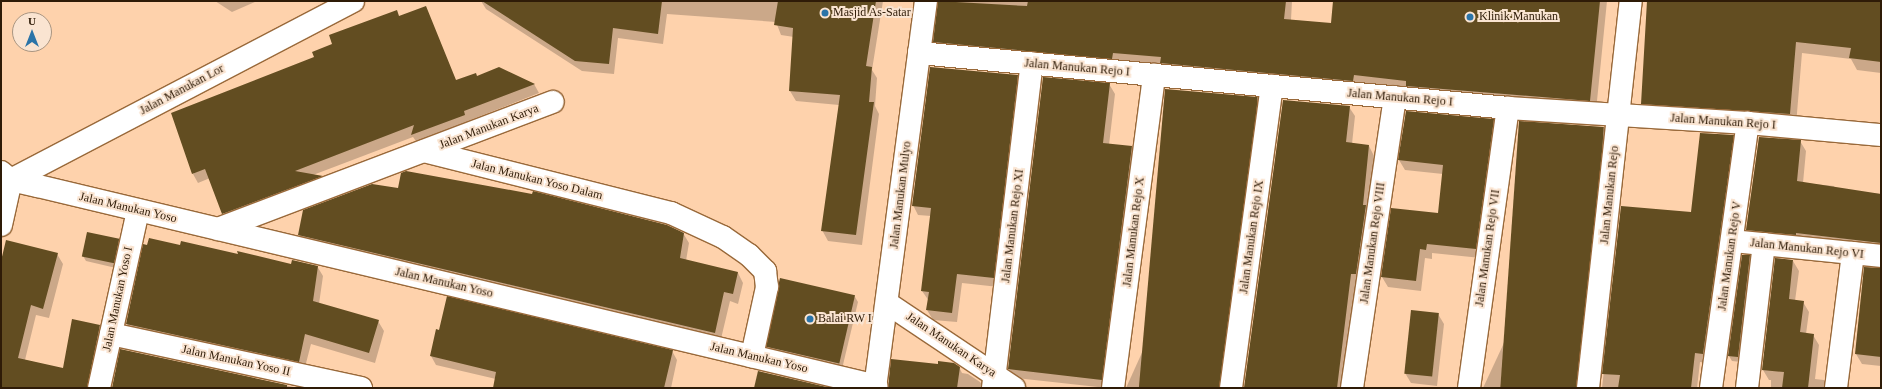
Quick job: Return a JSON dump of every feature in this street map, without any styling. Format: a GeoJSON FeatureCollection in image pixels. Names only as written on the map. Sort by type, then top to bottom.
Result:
{"type":"FeatureCollection","features":[{"type":"Feature","properties":{"kind":"street","name":"Jalan Manukan Lor"},"geometry":{"type":"LineString","coordinates":[[6,176],[353,1]]}},
{"type":"Feature","properties":{"kind":"street","name":"Jalan Manukan Mulyo"},"geometry":{"type":"LineString","coordinates":[[876,387],[926,1]]}},
{"type":"Feature","properties":{"kind":"street","name":"Jalan Manukan Rejo"},"geometry":{"type":"LineString","coordinates":[[1588,388],[1631,1]]}},
{"type":"Feature","properties":{"kind":"street","name":"Jalan Manukan Rejo I"},"geometry":{"type":"LineString","coordinates":[[919,53],[1508,108],[1748,123],[1881,136]]}},
{"type":"Feature","properties":{"kind":"street","name":"Jalan Manukan Rejo XI"},"geometry":{"type":"LineString","coordinates":[[994,381],[1032,64]]}},
{"type":"Feature","properties":{"kind":"street","name":"Jalan Manukan Rejo X"},"geometry":{"type":"LineString","coordinates":[[1113,388],[1154,75]]}},
{"type":"Feature","properties":{"kind":"street","name":"Jalan Manukan Rejo IX"},"geometry":{"type":"LineString","coordinates":[[1231,388],[1272,86]]}},
{"type":"Feature","properties":{"kind":"street","name":"Jalan Manukan Rejo VIII"},"geometry":{"type":"LineString","coordinates":[[1352,388],[1395,97]]}},
{"type":"Feature","properties":{"kind":"street","name":"Jalan Manukan Karya"},"geometry":{"type":"LineString","coordinates":[[424,151],[553,102]]}},
{"type":"Feature","properties":{"kind":"street","name":"Jalan Manukan Rejo VII"},"geometry":{"type":"LineString","coordinates":[[1468,388],[1508,108]]}},
{"type":"Feature","properties":{"kind":"street","name":"Jalan Manukan Rejo V"},"geometry":{"type":"LineString","coordinates":[[1711,388],[1748,123]]}},
{"type":"Feature","properties":{"kind":"street"},"geometry":{"type":"LineString","coordinates":[[218,229],[424,151]]}},
{"type":"Feature","properties":{"kind":"street","name":"Jalan Manukan Yoso Dalam"},"geometry":{"type":"LineString","coordinates":[[424,151],[671,213],[723,237],[749,255],[765,271],[767,287],[752,356]]}},
{"type":"Feature","properties":{"kind":"street","name":"Jalan Manukan Yoso"},"geometry":{"type":"LineString","coordinates":[[6,176],[138,210],[752,356],[876,387]]}},
{"type":"Feature","properties":{"kind":"street"},"geometry":{"type":"LineString","coordinates":[[1,225],[6,176]]}},
{"type":"Feature","properties":{"kind":"street","name":"Jalan Manukan Yoso I"},"geometry":{"type":"LineString","coordinates":[[99,388],[138,210]]}},
{"type":"Feature","properties":{"kind":"street","name":"Jalan Manukan Rejo VI"},"geometry":{"type":"LineString","coordinates":[[1732,241],[1881,256]]}},
{"type":"Feature","properties":{"kind":"street"},"geometry":{"type":"LineString","coordinates":[[1747,388],[1764,244]]}},
{"type":"Feature","properties":{"kind":"street"},"geometry":{"type":"LineString","coordinates":[[1836,388],[1853,253]]}},
{"type":"Feature","properties":{"kind":"street","name":"Jalan Manukan Karya"},"geometry":{"type":"LineString","coordinates":[[887,302],[994,381],[1014,388]]}},
{"type":"Feature","properties":{"kind":"street","name":"Jalan Manukan Yoso II"},"geometry":{"type":"LineString","coordinates":[[111,334],[361,388]]}},
{"type":"Feature","properties":{"kind":"building"},"geometry":{"type":"Polygon","coordinates":[[[482,1],[662,1],[658,34],[613,28],[609,64],[575,61],[482,1]]]}},
{"type":"Feature","properties":{"kind":"building"},"geometry":{"type":"Polygon","coordinates":[[[778,1],[876,1],[866,66],[872,67],[869,102],[874,102],[856,235],[821,231],[840,95],[789,91],[793,28],[774,25],[778,1]]]}},
{"type":"Feature","properties":{"kind":"building"},"geometry":{"type":"Polygon","coordinates":[[[938,1],[1027,6],[1028,1],[1286,1],[1284,19],[1331,23],[1333,1],[1600,1],[1590,101],[1406,86],[1406,81],[1354,75],[1353,81],[1160,63],[1161,57],[1113,53],[1112,59],[933,42],[938,1]]]}},
{"type":"Feature","properties":{"kind":"building"},"geometry":{"type":"Polygon","coordinates":[[[1647,1],[1881,2],[1881,62],[1849,58],[1851,48],[1796,42],[1790,114],[1641,104],[1647,1]]]}},
{"type":"Feature","properties":{"kind":"building"},"geometry":{"type":"Polygon","coordinates":[[[426,6],[456,80],[476,73],[477,76],[499,67],[535,84],[464,111],[465,115],[411,135],[414,125],[295,171],[323,176],[222,214],[205,169],[192,174],[171,113],[314,57],[312,52],[332,44],[329,35],[397,10],[399,16],[426,6]]]}},
{"type":"Feature","properties":{"kind":"building"},"geometry":{"type":"Polygon","coordinates":[[[930,67],[1018,75],[994,278],[957,274],[952,313],[926,310],[929,292],[921,291],[931,208],[912,206],[930,67]]]}},
{"type":"Feature","properties":{"kind":"building"},"geometry":{"type":"Polygon","coordinates":[[[1043,77],[1110,83],[1103,143],[1132,146],[1102,380],[1008,369],[1043,77]]]}},
{"type":"Feature","properties":{"kind":"building"},"geometry":{"type":"Polygon","coordinates":[[[1165,89],[1258,97],[1232,388],[1139,388],[1165,89]]]}},
{"type":"Feature","properties":{"kind":"building"},"geometry":{"type":"Polygon","coordinates":[[[1283,100],[1350,106],[1346,142],[1369,145],[1363,205],[1366,205],[1356,274],[1351,274],[1337,388],[1244,388],[1283,100]]]}},
{"type":"Feature","properties":{"kind":"building"},"geometry":{"type":"Polygon","coordinates":[[[1406,111],[1494,119],[1476,249],[1427,244],[1426,250],[1420,249],[1416,281],[1381,277],[1391,208],[1438,213],[1443,165],[1398,160],[1406,111]]]}},
{"type":"Feature","properties":{"kind":"building"},"geometry":{"type":"Polygon","coordinates":[[[1519,121],[1604,127],[1586,388],[1500,388],[1519,121]]]}},
{"type":"Feature","properties":{"kind":"building"},"geometry":{"type":"Polygon","coordinates":[[[1700,133],[1734,135],[1703,354],[1695,353],[1691,388],[1618,388],[1620,375],[1602,374],[1621,206],[1691,212],[1700,133]]]}},
{"type":"Feature","properties":{"kind":"building"},"geometry":{"type":"Polygon","coordinates":[[[1759,137],[1801,140],[1797,181],[1881,194],[1881,243],[1796,233],[1796,235],[1746,230],[1759,137]]]}},
{"type":"Feature","properties":{"kind":"building"},"geometry":{"type":"Polygon","coordinates":[[[406,171],[532,194],[533,191],[667,225],[684,233],[680,258],[738,272],[733,294],[724,292],[715,333],[298,235],[303,210],[372,184],[398,188],[401,173],[406,171]]]}},
{"type":"Feature","properties":{"kind":"building"},"geometry":{"type":"Polygon","coordinates":[[[87,232],[119,239],[114,263],[82,256],[87,232]]]}},
{"type":"Feature","properties":{"kind":"building"},"geometry":{"type":"Polygon","coordinates":[[[149,238],[180,245],[181,241],[238,254],[237,251],[291,264],[292,260],[318,266],[313,301],[379,320],[369,353],[305,334],[299,362],[126,324],[143,244],[147,245],[149,238]]]}},
{"type":"Feature","properties":{"kind":"building"},"geometry":{"type":"Polygon","coordinates":[[[6,240],[58,253],[43,309],[31,305],[18,358],[63,368],[72,319],[100,325],[87,388],[1,388],[1,261],[6,240]]]}},
{"type":"Feature","properties":{"kind":"building"},"geometry":{"type":"Polygon","coordinates":[[[1742,255],[1750,255],[1738,357],[1728,356],[1742,255]]]}},
{"type":"Feature","properties":{"kind":"building"},"geometry":{"type":"Polygon","coordinates":[[[1775,258],[1793,260],[1789,299],[1804,301],[1800,332],[1814,334],[1808,388],[1782,388],[1784,372],[1762,370],[1775,258]]]}},
{"type":"Feature","properties":{"kind":"building"},"geometry":{"type":"Polygon","coordinates":[[[1864,267],[1881,268],[1881,357],[1855,354],[1864,267]]]}},
{"type":"Feature","properties":{"kind":"building","name":"Balai RW I"},"geometry":{"type":"Polygon","coordinates":[[[780,278],[855,295],[839,364],[764,346],[780,278]]]}},
{"type":"Feature","properties":{"kind":"building"},"geometry":{"type":"Polygon","coordinates":[[[447,296],[673,350],[664,388],[493,388],[496,372],[430,356],[436,329],[439,330],[447,296]]]}},
{"type":"Feature","properties":{"kind":"building"},"geometry":{"type":"Polygon","coordinates":[[[1411,310],[1439,313],[1432,377],[1404,374],[1411,310]]]}},
{"type":"Feature","properties":{"kind":"building"},"geometry":{"type":"Polygon","coordinates":[[[120,349],[287,385],[287,388],[112,388],[120,349]]]}},
{"type":"Feature","properties":{"kind":"building"},"geometry":{"type":"Polygon","coordinates":[[[891,359],[938,364],[938,361],[954,363],[960,367],[957,388],[888,388],[891,359]]]}},
{"type":"Feature","properties":{"kind":"building"},"geometry":{"type":"Polygon","coordinates":[[[758,371],[831,388],[754,388],[758,371]]]}},
{"type":"Feature","properties":{"kind":"place","name":"Masjid As-Satar"},"geometry":{"type":"Point","coordinates":[825,13]}},
{"type":"Feature","properties":{"kind":"place","name":"Klinik Manukan"},"geometry":{"type":"Point","coordinates":[1470,17]}},
{"type":"Feature","properties":{"kind":"place","name":"Balai RW I"},"geometry":{"type":"Point","coordinates":[810,319]}}]}
